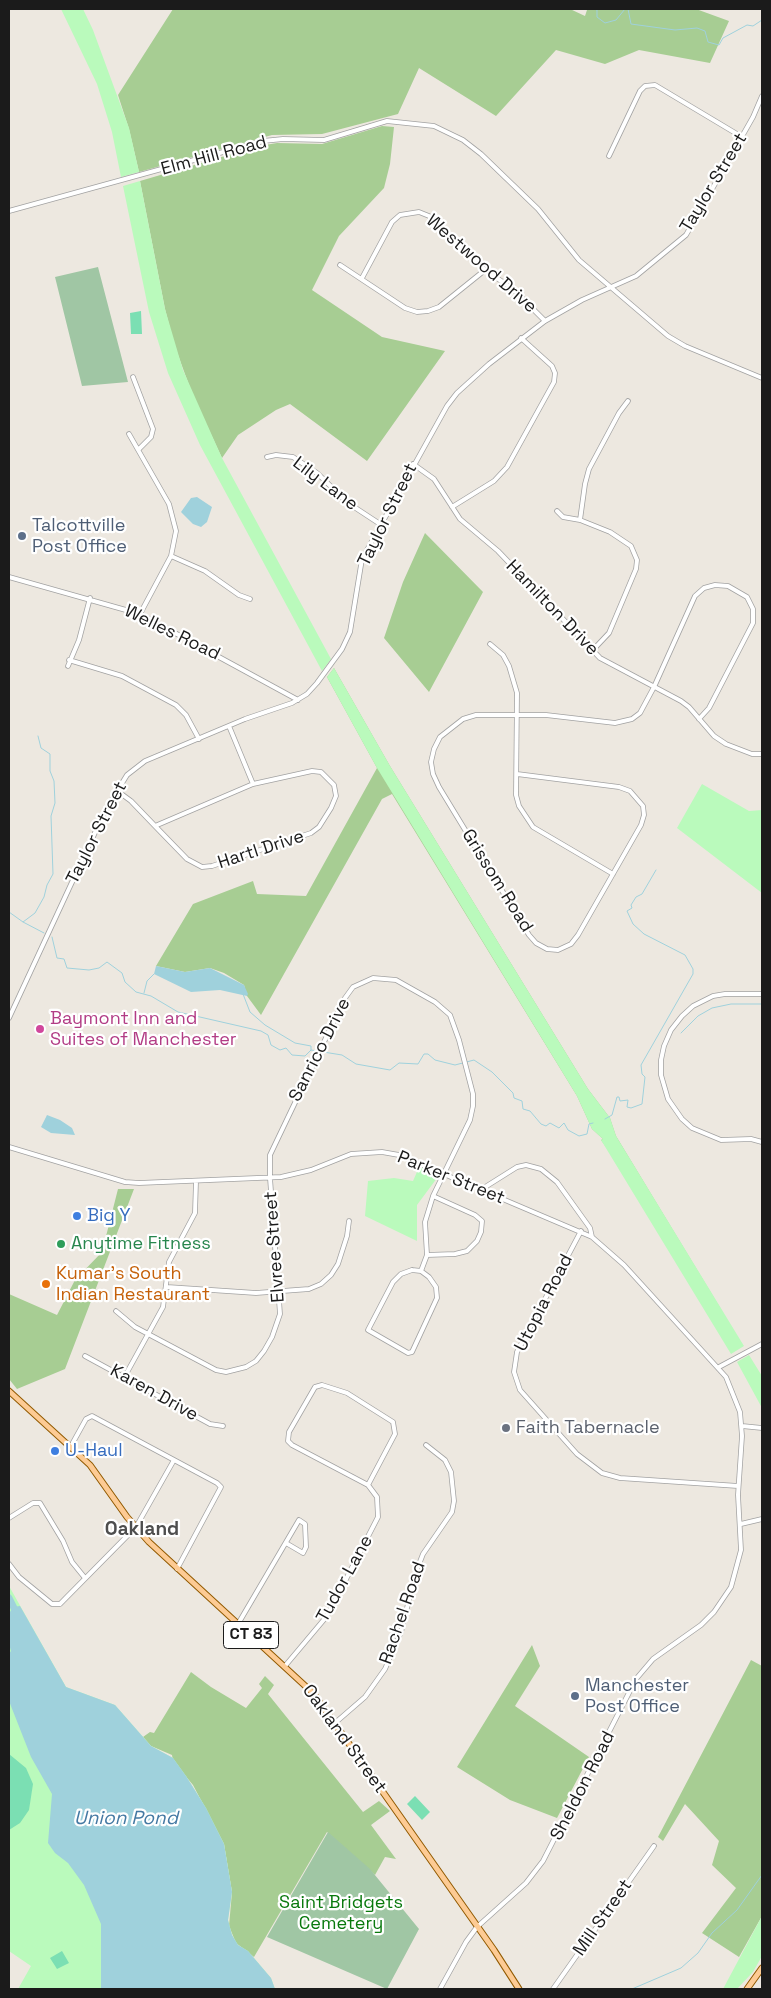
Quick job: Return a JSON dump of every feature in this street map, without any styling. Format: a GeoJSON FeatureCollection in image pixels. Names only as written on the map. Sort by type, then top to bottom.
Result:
{"type":"FeatureCollection","features":[{"type":"Feature","properties":{"kind":"main road","name":"Oakland Street"},"geometry":{"type":"LineString","coordinates":[[9,1391],[90,1465],[136,1527],[177,1569],[286,1666],[314,1694],[519,1989]]}},
{"type":"Feature","properties":{"kind":"main road"},"geometry":{"type":"LineString","coordinates":[[747,1989],[762,1968]]}},
{"type":"Feature","properties":{"kind":"street"},"geometry":{"type":"LineString","coordinates":[[609,156],[640,91],[646,86],[655,85],[742,137]]}},
{"type":"Feature","properties":{"kind":"street","name":"Taylor Street"},"geometry":{"type":"LineString","coordinates":[[9,1018],[116,790],[127,775],[145,761],[298,700],[317,683],[342,649],[350,632],[362,559],[437,420],[457,393],[521,338],[545,321],[582,300],[636,276],[686,234],[742,137],[762,96]]}},
{"type":"Feature","properties":{"kind":"street","name":"Elm Hill Road"},"geometry":{"type":"LineString","coordinates":[[9,211],[263,141],[283,138],[324,140],[375,123],[413,122],[443,129],[463,140],[482,154],[538,209],[579,260],[610,288],[685,346],[762,378]]}},
{"type":"Feature","properties":{"kind":"street","name":"Westwood Drive"},"geometry":{"type":"LineString","coordinates":[[362,278],[392,222],[400,215],[419,212],[429,216],[486,270],[513,289],[545,321]]}},
{"type":"Feature","properties":{"kind":"street"},"geometry":{"type":"LineString","coordinates":[[340,265],[405,308],[423,312],[438,307],[486,270]]}},
{"type":"Feature","properties":{"kind":"street"},"geometry":{"type":"LineString","coordinates":[[452,507],[494,481],[507,467],[554,382],[555,374],[552,366],[521,338]]}},
{"type":"Feature","properties":{"kind":"street"},"geometry":{"type":"LineString","coordinates":[[133,378],[153,429],[151,437],[139,449]]}},
{"type":"Feature","properties":{"kind":"street"},"geometry":{"type":"LineString","coordinates":[[580,520],[584,484],[589,469],[619,413],[628,401]]}},
{"type":"Feature","properties":{"kind":"street"},"geometry":{"type":"LineString","coordinates":[[129,434],[169,504],[174,518],[175,542],[171,556],[140,614]]}},
{"type":"Feature","properties":{"kind":"street","name":"Lily Lane"},"geometry":{"type":"LineString","coordinates":[[267,457],[276,455],[293,457],[317,473],[348,503],[380,524]]}},
{"type":"Feature","properties":{"kind":"street","name":"Hamilton Drive"},"geometry":{"type":"LineString","coordinates":[[413,464],[434,478],[460,519],[498,551],[592,651],[613,666],[681,702],[714,736],[726,744],[752,754],[762,754]]}},
{"type":"Feature","properties":{"kind":"street"},"geometry":{"type":"LineString","coordinates":[[557,511],[563,517],[580,520],[610,532],[623,540],[634,551],[637,560],[636,570],[609,633],[592,651]]}},
{"type":"Feature","properties":{"kind":"street"},"geometry":{"type":"LineString","coordinates":[[171,556],[205,571],[239,595],[250,599]]}},
{"type":"Feature","properties":{"kind":"street","name":"Welles Road"},"geometry":{"type":"LineString","coordinates":[[9,577],[90,598],[140,614],[298,700]]}},
{"type":"Feature","properties":{"kind":"street","name":"Grissom Road"},"geometry":{"type":"LineString","coordinates":[[517,774],[619,787],[630,791],[643,806],[644,815],[641,826],[613,874],[571,944],[558,950],[547,949],[536,943],[439,787],[433,774],[431,762],[434,749],[440,738],[463,719],[476,715],[546,714],[623,723],[640,713],[654,687],[694,596],[704,588],[715,585],[728,586],[747,597],[753,609],[753,623],[709,708],[699,719]]}},
{"type":"Feature","properties":{"kind":"street"},"geometry":{"type":"LineString","coordinates":[[68,666],[79,640],[90,598]]}},
{"type":"Feature","properties":{"kind":"street"},"geometry":{"type":"LineString","coordinates":[[490,644],[502,655],[515,679],[517,715],[516,795],[519,806],[533,827],[613,874]]}},
{"type":"Feature","properties":{"kind":"street"},"geometry":{"type":"LineString","coordinates":[[70,660],[122,676],[176,705],[186,715],[199,738]]}},
{"type":"Feature","properties":{"kind":"street"},"geometry":{"type":"LineString","coordinates":[[229,726],[253,784]]}},
{"type":"Feature","properties":{"kind":"street","name":"Hartl Drive"},"geometry":{"type":"LineString","coordinates":[[116,790],[155,826],[187,860],[202,867],[212,866],[311,833],[325,818],[336,796],[334,785],[321,772],[312,771],[253,784],[155,826]]}},
{"type":"Feature","properties":{"kind":"street","name":"Sanrico Drive"},"geometry":{"type":"LineString","coordinates":[[270,1178],[269,1162],[273,1146],[345,998],[353,987],[373,978],[386,977],[406,985],[444,1009],[455,1025],[473,1106],[470,1119],[433,1196],[425,1222],[427,1255]]}},
{"type":"Feature","properties":{"kind":"street"},"geometry":{"type":"LineString","coordinates":[[762,994],[725,994],[713,996],[693,1006],[671,1030],[661,1060],[661,1075],[668,1099],[682,1119],[692,1128],[721,1140],[750,1139],[762,1142]]}},
{"type":"Feature","properties":{"kind":"street","name":"Parker Street"},"geometry":{"type":"LineString","coordinates":[[9,1147],[125,1182],[159,1183],[270,1178],[295,1174],[351,1154],[365,1152],[399,1155],[592,1237],[624,1265],[720,1368]]}},
{"type":"Feature","properties":{"kind":"street"},"geometry":{"type":"LineString","coordinates":[[482,1189],[517,1167],[526,1165],[541,1169],[557,1182],[585,1220],[592,1237]]}},
{"type":"Feature","properties":{"kind":"street","name":"Elvree Street"},"geometry":{"type":"LineString","coordinates":[[116,1311],[135,1327],[216,1370],[236,1371],[256,1361],[272,1337],[280,1314],[270,1178]]}},
{"type":"Feature","properties":{"kind":"street"},"geometry":{"type":"LineString","coordinates":[[125,1376],[163,1307],[169,1262],[195,1213],[196,1181]]}},
{"type":"Feature","properties":{"kind":"street"},"geometry":{"type":"LineString","coordinates":[[421,1271],[427,1255],[455,1254],[467,1251],[477,1241],[481,1232],[482,1221],[475,1215],[433,1196]]}},
{"type":"Feature","properties":{"kind":"street"},"geometry":{"type":"LineString","coordinates":[[167,1287],[232,1292],[278,1292],[309,1289],[321,1284],[331,1275],[338,1264],[347,1236],[349,1221]]}},
{"type":"Feature","properties":{"kind":"street","name":"Utopia Road"},"geometry":{"type":"LineString","coordinates":[[581,1231],[517,1352],[514,1372],[520,1390],[581,1458],[602,1473],[620,1478],[738,1486]]}},
{"type":"Feature","properties":{"kind":"street"},"geometry":{"type":"LineString","coordinates":[[412,1270],[421,1271],[429,1277],[436,1288],[437,1298],[412,1352],[408,1353],[368,1330],[393,1282],[401,1274],[412,1270]]}},
{"type":"Feature","properties":{"kind":"street"},"geometry":{"type":"LineString","coordinates":[[720,1368],[762,1344]]}},
{"type":"Feature","properties":{"kind":"street","name":"Karen Drive"},"geometry":{"type":"LineString","coordinates":[[85,1356],[125,1376],[210,1424],[223,1426]]}},
{"type":"Feature","properties":{"kind":"street","name":"Sheldon Road"},"geometry":{"type":"LineString","coordinates":[[440,1989],[466,1942],[477,1927],[526,1883],[543,1862],[642,1672],[665,1650],[700,1625],[723,1600],[739,1565],[742,1539],[738,1486],[742,1426],[735,1395],[720,1368]]}},
{"type":"Feature","properties":{"kind":"street"},"geometry":{"type":"LineString","coordinates":[[322,1384],[347,1393],[393,1422],[395,1434],[368,1485],[297,1449],[288,1441],[289,1432],[315,1387],[322,1384]]}},
{"type":"Feature","properties":{"kind":"street"},"geometry":{"type":"LineString","coordinates":[[70,1446],[89,1416],[174,1460],[221,1487],[177,1569]]}},
{"type":"Feature","properties":{"kind":"street"},"geometry":{"type":"LineString","coordinates":[[742,1426],[762,1428]]}},
{"type":"Feature","properties":{"kind":"street","name":"Rachel Road"},"geometry":{"type":"LineString","coordinates":[[335,1723],[365,1697],[385,1670],[401,1632],[411,1586],[419,1563],[452,1512],[454,1501],[452,1472],[445,1460],[426,1445]]}},
{"type":"Feature","properties":{"kind":"street"},"geometry":{"type":"LineString","coordinates":[[9,1564],[19,1577],[56,1605],[136,1527],[174,1460]]}},
{"type":"Feature","properties":{"kind":"street","name":"Tudor Lane"},"geometry":{"type":"LineString","coordinates":[[286,1666],[327,1616],[378,1518],[377,1497],[368,1485]]}},
{"type":"Feature","properties":{"kind":"street"},"geometry":{"type":"LineString","coordinates":[[9,1518],[33,1503],[40,1503],[63,1541],[72,1562],[85,1578]]}},
{"type":"Feature","properties":{"kind":"street"},"geometry":{"type":"LineString","coordinates":[[741,1524],[762,1519]]}},
{"type":"Feature","properties":{"kind":"street"},"geometry":{"type":"LineString","coordinates":[[238,1624],[299,1520],[305,1524],[306,1547],[303,1553],[286,1543]]}},
{"type":"Feature","properties":{"kind":"street","name":"Mill Street"},"geometry":{"type":"LineString","coordinates":[[553,1989],[654,1846]]}},
{"type":"Feature","properties":{"kind":"green space"},"geometry":{"type":"Polygon","coordinates":[[[61,9],[83,9],[93,30],[129,128],[139,172],[121,177],[112,132],[97,84],[61,9]]]}},
{"type":"Feature","properties":{"kind":"green space"},"geometry":{"type":"Polygon","coordinates":[[[173,9],[570,9],[585,16],[587,10],[584,9],[696,9],[729,21],[710,63],[639,50],[605,64],[556,50],[496,116],[419,68],[398,114],[322,134],[272,135],[139,172],[129,129],[118,95],[173,9]]]}},
{"type":"Feature","properties":{"kind":"green space"},"geometry":{"type":"Polygon","coordinates":[[[382,126],[394,127],[390,164],[384,188],[339,236],[312,290],[382,337],[445,351],[367,461],[290,404],[276,410],[238,435],[222,458],[193,396],[174,344],[165,309],[140,181],[259,146],[277,143],[322,144],[382,126]]]}},
{"type":"Feature","properties":{"kind":"green space"},"geometry":{"type":"Polygon","coordinates":[[[140,181],[165,309],[183,370],[222,458],[331,659],[322,671],[200,445],[168,373],[149,312],[123,186],[140,181]]]}},
{"type":"Feature","properties":{"kind":"green space"},"geometry":{"type":"Polygon","coordinates":[[[98,267],[128,382],[82,386],[55,277],[98,267]]]}},
{"type":"Feature","properties":{"kind":"green space"},"geometry":{"type":"Polygon","coordinates":[[[141,311],[142,334],[131,334],[130,313],[141,311]]]}},
{"type":"Feature","properties":{"kind":"green space"},"geometry":{"type":"Polygon","coordinates":[[[425,533],[483,592],[429,692],[384,638],[403,582],[425,533]]]}},
{"type":"Feature","properties":{"kind":"green space"},"geometry":{"type":"Polygon","coordinates":[[[334,668],[390,766],[588,1089],[610,1118],[616,1136],[722,1311],[601,1140],[603,1139],[592,1129],[577,1096],[392,794],[382,799],[261,1015],[247,996],[244,985],[224,973],[210,968],[185,972],[156,966],[193,904],[253,881],[257,894],[306,896],[377,768],[327,677],[334,668]]]}},
{"type":"Feature","properties":{"kind":"green space"},"geometry":{"type":"Polygon","coordinates":[[[334,668],[390,766],[588,1089],[610,1118],[616,1136],[744,1346],[731,1354],[601,1140],[603,1139],[592,1129],[577,1096],[377,768],[327,677],[334,668]]]}},
{"type":"Feature","properties":{"kind":"green space"},"geometry":{"type":"Polygon","coordinates":[[[702,784],[749,811],[762,810],[762,893],[677,828],[702,784]]]}},
{"type":"Feature","properties":{"kind":"green space"},"geometry":{"type":"Polygon","coordinates":[[[420,1165],[440,1174],[417,1205],[417,1241],[365,1216],[368,1181],[394,1178],[413,1181],[420,1165]]]}},
{"type":"Feature","properties":{"kind":"green space"},"geometry":{"type":"Polygon","coordinates":[[[118,1189],[134,1189],[65,1369],[17,1389],[9,1379],[9,1294],[57,1315],[75,1280],[102,1252],[118,1189]]]}},
{"type":"Feature","properties":{"kind":"green space"},"geometry":{"type":"Polygon","coordinates":[[[749,1355],[762,1376],[762,1408],[737,1362],[749,1355]]]}},
{"type":"Feature","properties":{"kind":"green space","name":"Union Pond"},"geometry":{"type":"Polygon","coordinates":[[[9,1586],[66,1687],[115,1705],[151,1746],[173,1758],[186,1776],[206,1808],[224,1844],[232,1892],[228,1920],[232,1935],[238,1945],[248,1951],[271,1978],[275,1989],[18,1989],[31,1966],[9,1951],[9,1586]]]}},
{"type":"Feature","properties":{"kind":"green space"},"geometry":{"type":"Polygon","coordinates":[[[532,1645],[540,1666],[515,1706],[589,1757],[557,1818],[510,1800],[457,1767],[532,1645]]]}},
{"type":"Feature","properties":{"kind":"green space"},"geometry":{"type":"Polygon","coordinates":[[[751,1660],[762,1666],[762,1916],[739,1957],[702,1933],[736,1888],[712,1865],[719,1841],[685,1804],[663,1841],[658,1837],[751,1660]]]}},
{"type":"Feature","properties":{"kind":"green space"},"geometry":{"type":"Polygon","coordinates":[[[191,1672],[211,1687],[246,1708],[262,1688],[259,1684],[265,1676],[274,1685],[268,1694],[363,1812],[379,1801],[390,1811],[371,1825],[396,1859],[385,1857],[375,1875],[327,1832],[254,1957],[236,1943],[229,1926],[232,1892],[224,1844],[193,1785],[173,1761],[172,1755],[151,1746],[143,1737],[150,1732],[154,1733],[191,1672]]]}},
{"type":"Feature","properties":{"kind":"green space"},"geometry":{"type":"Polygon","coordinates":[[[9,1754],[26,1768],[33,1784],[29,1810],[20,1823],[9,1830],[9,1754]]]}},
{"type":"Feature","properties":{"kind":"green space"},"geometry":{"type":"Polygon","coordinates":[[[415,1796],[430,1812],[422,1820],[407,1804],[415,1796]]]}},
{"type":"Feature","properties":{"kind":"green space","name":"Saint Bridgets Cemetery"},"geometry":{"type":"Polygon","coordinates":[[[328,1832],[370,1869],[419,1929],[387,1989],[267,1937],[328,1832]]]}},
{"type":"Feature","properties":{"kind":"green space"},"geometry":{"type":"Polygon","coordinates":[[[762,1916],[762,1956],[753,1972],[737,1989],[723,1989],[762,1916]]]}},
{"type":"Feature","properties":{"kind":"green space"},"geometry":{"type":"Polygon","coordinates":[[[62,1951],[69,1963],[57,1969],[50,1958],[62,1951]]]}},
{"type":"Feature","properties":{"kind":"water"},"geometry":{"type":"Polygon","coordinates":[[[197,497],[212,507],[207,522],[201,527],[193,524],[181,512],[191,498],[197,497]]]}},
{"type":"Feature","properties":{"kind":"water"},"geometry":{"type":"Polygon","coordinates":[[[156,966],[185,972],[210,968],[244,985],[248,994],[247,996],[220,990],[191,992],[154,974],[156,966]]]}},
{"type":"Feature","properties":{"kind":"water"},"geometry":{"type":"Polygon","coordinates":[[[47,1115],[60,1120],[72,1128],[75,1135],[51,1133],[41,1127],[47,1115]]]}},
{"type":"Feature","properties":{"kind":"water","name":"Union Pond"},"geometry":{"type":"Polygon","coordinates":[[[20,1606],[66,1687],[115,1705],[151,1746],[173,1758],[186,1776],[206,1808],[224,1844],[232,1892],[228,1920],[232,1935],[238,1945],[248,1951],[271,1978],[275,1989],[101,1989],[101,1924],[84,1885],[68,1863],[55,1853],[48,1843],[52,1794],[31,1757],[9,1701],[10,1612],[13,1607],[20,1606]]]}},
{"type":"Feature","properties":{"kind":"waterway"},"geometry":{"type":"LineString","coordinates":[[594,9],[597,10],[597,17],[605,23],[616,20],[625,9]]}},
{"type":"Feature","properties":{"kind":"waterway"},"geometry":{"type":"LineString","coordinates":[[628,9],[631,24],[675,30],[697,28],[705,31],[708,42],[719,45],[723,38],[747,25],[753,26],[762,20]]}},
{"type":"Feature","properties":{"kind":"waterway"},"geometry":{"type":"LineString","coordinates":[[9,912],[23,922],[35,913],[53,874],[51,816],[55,803],[54,781],[50,771],[50,754],[41,748],[38,736]]}},
{"type":"Feature","properties":{"kind":"waterway"},"geometry":{"type":"LineString","coordinates":[[605,1119],[612,1115],[617,1097],[619,1097],[620,1101],[628,1100],[627,1107],[631,1108],[642,1104],[645,1077],[642,1074],[641,1065],[693,974],[693,969],[685,955],[644,934],[633,924],[627,911],[632,908],[631,905],[636,897],[642,894],[656,870]]}},
{"type":"Feature","properties":{"kind":"waterway"},"geometry":{"type":"LineString","coordinates":[[23,922],[44,933]]}},
{"type":"Feature","properties":{"kind":"waterway"},"geometry":{"type":"LineString","coordinates":[[52,937],[57,958],[64,959],[67,968],[89,970],[99,968],[107,962],[122,973],[125,982],[136,992],[151,996],[178,1012],[261,1031],[268,1035],[271,1045],[280,1050],[286,1048],[292,1055],[305,1056],[311,1050],[342,1055],[356,1064],[390,1070],[399,1063],[418,1064],[424,1054],[428,1054],[435,1060],[455,1065],[474,1060],[492,1072],[513,1093],[514,1098],[522,1101],[523,1109],[530,1111],[541,1124],[546,1126],[550,1123],[559,1128],[564,1123],[568,1130],[579,1136],[587,1134],[589,1124],[593,1123]]}},
{"type":"Feature","properties":{"kind":"waterway"},"geometry":{"type":"LineString","coordinates":[[144,993],[147,981],[154,974]]}},
{"type":"Feature","properties":{"kind":"waterway"},"geometry":{"type":"LineString","coordinates":[[243,994],[250,1012],[265,1025],[295,1043],[311,1046],[311,1050]]}},
{"type":"Feature","properties":{"kind":"waterway"},"geometry":{"type":"LineString","coordinates":[[681,1033],[698,1016],[712,1008],[731,1004],[762,1004]]}},
{"type":"Feature","properties":{"kind":"waterway"},"geometry":{"type":"LineString","coordinates":[[9,1598],[18,1616]]}},
{"type":"Feature","properties":{"kind":"waterway"},"geometry":{"type":"LineString","coordinates":[[632,1989],[681,1968],[698,1953],[712,1933],[737,1910],[762,1875]]}},
{"type":"Feature","properties":{"kind":"place","name":"Talcottville Post Office"},"geometry":{"type":"Point","coordinates":[22,536]}},
{"type":"Feature","properties":{"kind":"place","name":"Baymont Inn and Suites of Manchester"},"geometry":{"type":"Point","coordinates":[40,1029]}},
{"type":"Feature","properties":{"kind":"place","name":"Big Y"},"geometry":{"type":"Point","coordinates":[77,1216]}},
{"type":"Feature","properties":{"kind":"place","name":"Anytime Fitness"},"geometry":{"type":"Point","coordinates":[61,1244]}},
{"type":"Feature","properties":{"kind":"place","name":"Kumar's South Indian Restaurant"},"geometry":{"type":"Point","coordinates":[46,1284]}},
{"type":"Feature","properties":{"kind":"place","name":"Faith Tabernacle"},"geometry":{"type":"Point","coordinates":[506,1428]}},
{"type":"Feature","properties":{"kind":"place","name":"U-Haul"},"geometry":{"type":"Point","coordinates":[55,1451]}},
{"type":"Feature","properties":{"kind":"place","name":"Manchester Post Office"},"geometry":{"type":"Point","coordinates":[575,1696]}},
{"type":"Feature","properties":{"kind":"district","name":"Oakland"},"geometry":{"type":"Point","coordinates":[142,1530]}}]}
